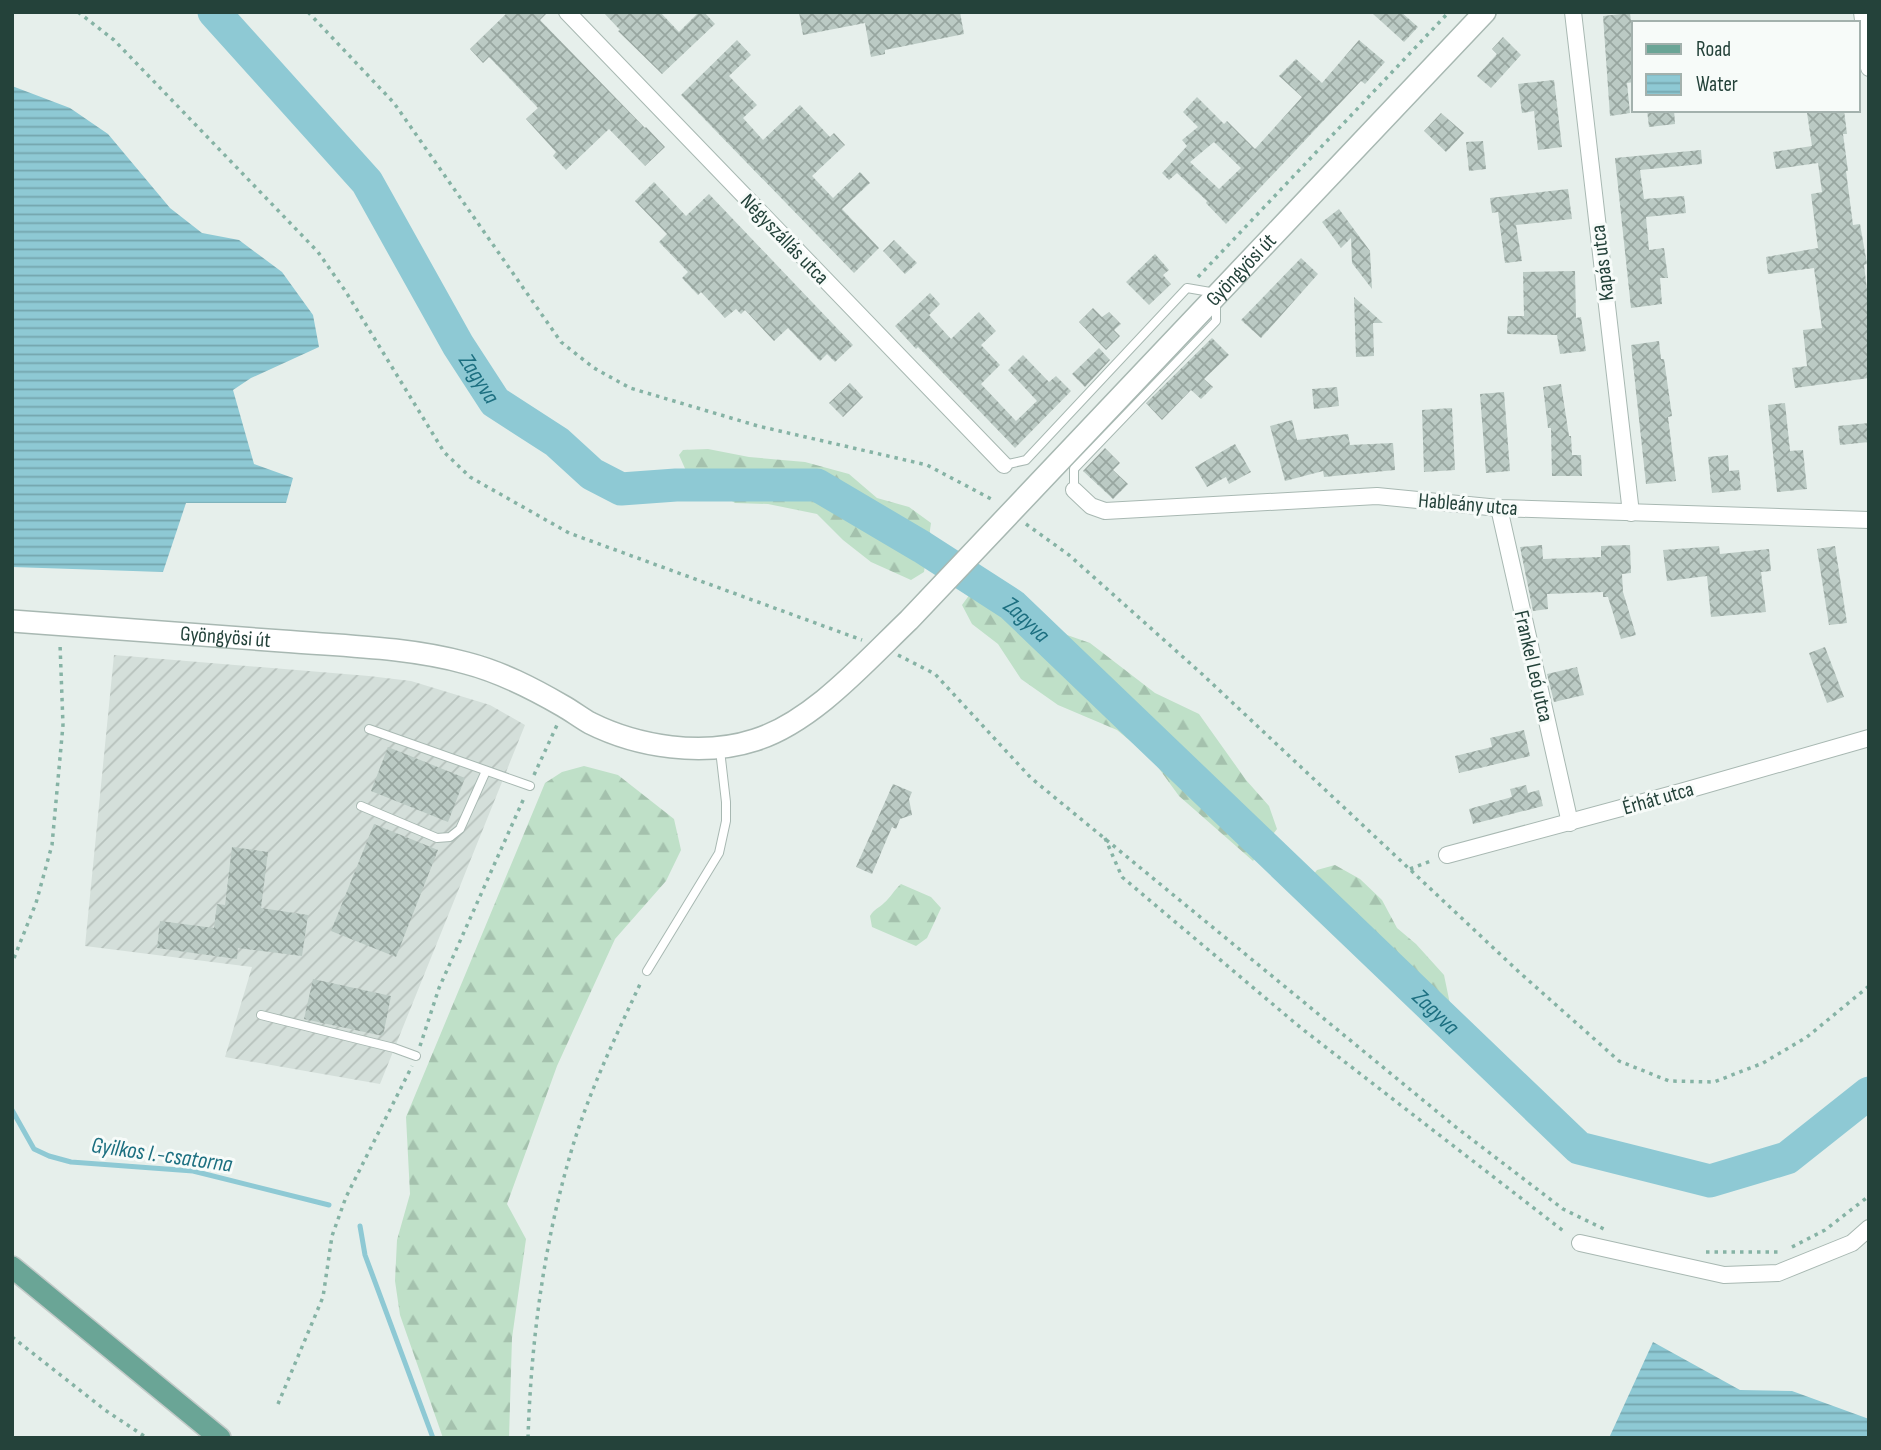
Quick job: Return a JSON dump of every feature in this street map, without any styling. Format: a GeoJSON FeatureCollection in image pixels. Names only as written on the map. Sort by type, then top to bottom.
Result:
{"type":"FeatureCollection","features":[{"type":"Feature","properties":{"kind":"main road"},"geometry":{"type":"LineString","coordinates":[[12,1267],[220,1438]]}},
{"type":"Feature","properties":{"kind":"street","name":"Négyszállás utca"},"geometry":{"type":"LineString","coordinates":[[567,12],[1004,465]]}},
{"type":"Feature","properties":{"kind":"street","name":"Gyöngyösi út"},"geometry":{"type":"LineString","coordinates":[[12,621],[339,645],[445,657],[514,681],[590,723],[621,736],[655,745],[688,748],[720,747],[755,741],[784,727],[832,692],[909,620],[1485,12]]}},
{"type":"Feature","properties":{"kind":"street","name":"Kapás utca"},"geometry":{"type":"LineString","coordinates":[[1573,12],[1630,513]]}},
{"type":"Feature","properties":{"kind":"street"},"geometry":{"type":"LineString","coordinates":[[1862,12],[1869,68]]}},
{"type":"Feature","properties":{"kind":"street","name":"Hableány utca"},"geometry":{"type":"LineString","coordinates":[[1074,490],[1091,506],[1105,511],[1377,496],[1499,508],[1869,520]]}},
{"type":"Feature","properties":{"kind":"street","name":"Frankel Leó utca"},"geometry":{"type":"LineString","coordinates":[[1499,508],[1570,823]]}},
{"type":"Feature","properties":{"kind":"street","name":"Érhát utca"},"geometry":{"type":"LineString","coordinates":[[1447,855],[1869,738]]}},
{"type":"Feature","properties":{"kind":"street"},"geometry":{"type":"LineString","coordinates":[[1580,1243],[1724,1275],[1779,1273],[1852,1243],[1869,1228]]}},
{"type":"Feature","properties":{"kind":"street"},"geometry":{"type":"LineString","coordinates":[[1852,1243],[1869,1250]]}},
{"type":"Feature","properties":{"kind":"lane"},"geometry":{"type":"LineString","coordinates":[[1004,465],[1026,460],[1188,288],[1216,293],[1216,321],[1074,469],[1074,490]]}},
{"type":"Feature","properties":{"kind":"lane"},"geometry":{"type":"LineString","coordinates":[[369,729],[530,786]]}},
{"type":"Feature","properties":{"kind":"lane"},"geometry":{"type":"LineString","coordinates":[[647,971],[719,853],[726,821],[720,747]]}},
{"type":"Feature","properties":{"kind":"lane"},"geometry":{"type":"LineString","coordinates":[[361,806],[438,838],[450,837],[460,829],[486,771]]}},
{"type":"Feature","properties":{"kind":"lane"},"geometry":{"type":"LineString","coordinates":[[261,1015],[394,1048],[416,1056]]}},
{"type":"Feature","properties":{"kind":"path"},"geometry":{"type":"LineString","coordinates":[[78,12],[114,40],[318,252],[346,292],[444,452],[470,477],[569,534],[881,647],[935,674],[1031,778],[1457,1128],[1563,1209],[1612,1233]]}},
{"type":"Feature","properties":{"kind":"path"},"geometry":{"type":"LineString","coordinates":[[308,12],[394,103],[561,342],[594,368],[630,388],[745,422],[927,465],[1013,510],[1028,527],[1069,555],[1202,674],[1519,972],[1619,1061],[1669,1081],[1714,1082],[1763,1063],[1807,1037],[1869,986]]}},
{"type":"Feature","properties":{"kind":"path"},"geometry":{"type":"LineString","coordinates":[[1188,288],[1449,12]]}},
{"type":"Feature","properties":{"kind":"path"},"geometry":{"type":"LineString","coordinates":[[14,958],[36,903],[52,845],[62,725],[60,624]]}},
{"type":"Feature","properties":{"kind":"path"},"geometry":{"type":"LineString","coordinates":[[1104,836],[1122,877],[1301,1028],[1580,1243]]}},
{"type":"Feature","properties":{"kind":"path"},"geometry":{"type":"LineString","coordinates":[[1410,869],[1447,855]]}},
{"type":"Feature","properties":{"kind":"path"},"geometry":{"type":"LineString","coordinates":[[528,1438],[539,1301],[547,1249],[569,1158],[605,1059],[647,971]]}},
{"type":"Feature","properties":{"kind":"path"},"geometry":{"type":"LineString","coordinates":[[1694,1250],[1782,1252],[1825,1230],[1869,1196]]}},
{"type":"Feature","properties":{"kind":"path"},"geometry":{"type":"LineString","coordinates":[[12,1337],[104,1410],[147,1438]]}},
{"type":"Feature","properties":{"kind":"shaded area"},"geometry":{"type":"Polygon","coordinates":[[[114,655],[411,681],[490,705],[525,725],[380,1084],[225,1057],[252,967],[85,946],[114,655]]]}},
{"type":"Feature","properties":{"kind":"green space"},"geometry":{"type":"Polygon","coordinates":[[[708,449],[749,457],[805,462],[849,474],[877,498],[909,507],[931,523],[924,572],[911,580],[871,562],[843,540],[817,514],[768,504],[735,503],[687,473],[679,455],[683,450],[708,449]]]}},
{"type":"Feature","properties":{"kind":"green space"},"geometry":{"type":"Polygon","coordinates":[[[1010,590],[1067,635],[1090,643],[1155,693],[1199,714],[1246,780],[1269,806],[1277,829],[1253,861],[1179,796],[1152,759],[1117,730],[1058,705],[1021,679],[998,644],[972,624],[962,605],[970,594],[1010,590]]]}},
{"type":"Feature","properties":{"kind":"green space"},"geometry":{"type":"Polygon","coordinates":[[[584,766],[618,775],[674,819],[681,850],[666,881],[615,939],[557,1066],[507,1204],[526,1239],[512,1338],[509,1438],[443,1438],[400,1315],[395,1281],[397,1240],[410,1194],[406,1117],[545,783],[562,772],[584,766]]]}},
{"type":"Feature","properties":{"kind":"green space"},"geometry":{"type":"Polygon","coordinates":[[[1335,865],[1360,879],[1382,900],[1397,928],[1416,944],[1444,975],[1450,1004],[1428,1020],[1297,895],[1317,870],[1335,865]]]}},
{"type":"Feature","properties":{"kind":"green space"},"geometry":{"type":"Polygon","coordinates":[[[901,884],[931,897],[941,908],[927,938],[916,946],[872,927],[870,916],[901,884]]]}},
{"type":"Feature","properties":{"kind":"water"},"geometry":{"type":"Polygon","coordinates":[[[12,86],[70,108],[108,134],[170,208],[202,233],[239,240],[282,272],[313,315],[319,347],[251,378],[233,390],[254,464],[293,478],[286,503],[186,503],[163,572],[12,567],[12,86]]]}},
{"type":"Feature","properties":{"kind":"water"},"geometry":{"type":"Polygon","coordinates":[[[1653,1342],[1740,1390],[1792,1391],[1869,1419],[1869,1438],[1609,1438],[1653,1342]]]}},
{"type":"Feature","properties":{"kind":"building"},"geometry":{"type":"Polygon","coordinates":[[[508,12],[548,12],[540,20],[665,147],[645,166],[609,129],[566,170],[553,156],[556,152],[526,119],[538,108],[489,57],[483,63],[470,49],[508,12]]]}},
{"type":"Feature","properties":{"kind":"building"},"geometry":{"type":"Polygon","coordinates":[[[603,12],[660,12],[679,32],[699,12],[704,12],[715,24],[662,74],[618,31],[620,30],[603,12]]]}},
{"type":"Feature","properties":{"kind":"building"},"geometry":{"type":"Polygon","coordinates":[[[799,12],[960,12],[964,34],[885,50],[885,54],[871,57],[865,23],[803,35],[799,12]]]}},
{"type":"Feature","properties":{"kind":"building"},"geometry":{"type":"Polygon","coordinates":[[[1371,12],[1401,12],[1418,27],[1404,42],[1371,12]]]}},
{"type":"Feature","properties":{"kind":"building"},"geometry":{"type":"Polygon","coordinates":[[[1630,13],[1632,82],[1627,83],[1630,113],[1610,116],[1603,16],[1630,13]]]}},
{"type":"Feature","properties":{"kind":"building"},"geometry":{"type":"Polygon","coordinates":[[[1503,37],[1521,55],[1491,88],[1477,76],[1497,54],[1492,49],[1503,37]]]}},
{"type":"Feature","properties":{"kind":"building"},"geometry":{"type":"Polygon","coordinates":[[[737,40],[751,55],[729,76],[757,105],[743,118],[763,140],[800,105],[830,137],[834,133],[845,145],[812,176],[833,198],[860,172],[870,183],[842,209],[879,248],[854,273],[681,95],[737,40]]]}},
{"type":"Feature","properties":{"kind":"building"},"geometry":{"type":"Polygon","coordinates":[[[1359,40],[1385,62],[1365,84],[1361,81],[1226,224],[1207,201],[1177,173],[1169,180],[1162,173],[1187,146],[1182,140],[1198,127],[1183,112],[1197,97],[1224,124],[1227,121],[1255,149],[1302,97],[1279,76],[1296,59],[1322,83],[1359,40]],[[1214,142],[1190,162],[1219,189],[1241,168],[1214,142]]]}},
{"type":"Feature","properties":{"kind":"building"},"geometry":{"type":"Polygon","coordinates":[[[1554,80],[1562,147],[1538,150],[1534,111],[1522,113],[1518,84],[1554,80]]]}},
{"type":"Feature","properties":{"kind":"building"},"geometry":{"type":"Polygon","coordinates":[[[1647,112],[1674,112],[1675,124],[1649,127],[1647,112]]]}},
{"type":"Feature","properties":{"kind":"building"},"geometry":{"type":"Polygon","coordinates":[[[1844,112],[1847,134],[1843,134],[1853,225],[1860,224],[1867,264],[1864,265],[1869,306],[1869,378],[1795,388],[1792,368],[1807,366],[1803,330],[1822,328],[1814,268],[1768,274],[1766,257],[1818,248],[1811,194],[1822,192],[1818,163],[1776,169],[1773,152],[1812,146],[1807,113],[1844,112]]]}},
{"type":"Feature","properties":{"kind":"building"},"geometry":{"type":"Polygon","coordinates":[[[1441,113],[1464,133],[1446,152],[1424,131],[1441,113]]]}},
{"type":"Feature","properties":{"kind":"building"},"geometry":{"type":"Polygon","coordinates":[[[1483,141],[1486,169],[1469,171],[1466,142],[1483,141]]]}},
{"type":"Feature","properties":{"kind":"building"},"geometry":{"type":"Polygon","coordinates":[[[1701,150],[1702,164],[1640,170],[1644,199],[1684,196],[1686,213],[1646,217],[1649,250],[1664,248],[1668,278],[1660,278],[1662,304],[1631,308],[1615,158],[1701,150]]]}},
{"type":"Feature","properties":{"kind":"building"},"geometry":{"type":"Polygon","coordinates":[[[654,182],[686,216],[709,194],[853,345],[835,362],[827,354],[820,361],[788,328],[774,341],[745,310],[741,314],[736,309],[725,318],[701,292],[698,295],[682,278],[688,272],[659,242],[667,234],[635,201],[654,182]]]}},
{"type":"Feature","properties":{"kind":"building"},"geometry":{"type":"Polygon","coordinates":[[[1568,189],[1572,219],[1516,225],[1522,261],[1505,263],[1498,212],[1492,213],[1490,198],[1568,189]]]}},
{"type":"Feature","properties":{"kind":"building"},"geometry":{"type":"Polygon","coordinates":[[[1339,209],[1370,251],[1372,289],[1352,263],[1351,238],[1341,248],[1322,222],[1339,209]]]}},
{"type":"Feature","properties":{"kind":"building"},"geometry":{"type":"Polygon","coordinates":[[[894,240],[917,263],[905,274],[883,251],[894,240]]]}},
{"type":"Feature","properties":{"kind":"building"},"geometry":{"type":"Polygon","coordinates":[[[1155,254],[1169,270],[1163,275],[1171,284],[1149,305],[1126,282],[1155,254]]]}},
{"type":"Feature","properties":{"kind":"building"},"geometry":{"type":"Polygon","coordinates":[[[1301,258],[1318,274],[1261,338],[1241,320],[1301,258]]]}},
{"type":"Feature","properties":{"kind":"building"},"geometry":{"type":"Polygon","coordinates":[[[1575,271],[1576,318],[1581,317],[1586,351],[1560,354],[1557,335],[1507,334],[1508,316],[1524,316],[1523,272],[1575,271]]]}},
{"type":"Feature","properties":{"kind":"building"},"geometry":{"type":"Polygon","coordinates":[[[930,293],[940,304],[929,315],[951,339],[979,312],[996,331],[981,345],[1000,365],[981,384],[1016,421],[1037,401],[1008,370],[1023,355],[1049,382],[1056,376],[1071,391],[1015,448],[895,326],[930,293]]]}},
{"type":"Feature","properties":{"kind":"building"},"geometry":{"type":"Polygon","coordinates":[[[1354,297],[1383,323],[1373,323],[1374,356],[1356,357],[1354,297]]]}},
{"type":"Feature","properties":{"kind":"building"},"geometry":{"type":"Polygon","coordinates":[[[1093,308],[1102,317],[1109,312],[1121,324],[1114,330],[1120,336],[1106,350],[1079,322],[1093,308]]]}},
{"type":"Feature","properties":{"kind":"building"},"geometry":{"type":"Polygon","coordinates":[[[1212,338],[1229,355],[1204,379],[1213,387],[1201,399],[1191,390],[1162,420],[1146,403],[1212,338]]]}},
{"type":"Feature","properties":{"kind":"building"},"geometry":{"type":"Polygon","coordinates":[[[1659,341],[1672,416],[1668,417],[1676,481],[1646,484],[1631,345],[1659,341]]]}},
{"type":"Feature","properties":{"kind":"building"},"geometry":{"type":"Polygon","coordinates":[[[1099,348],[1110,360],[1085,387],[1072,374],[1099,348]]]}},
{"type":"Feature","properties":{"kind":"building"},"geometry":{"type":"Polygon","coordinates":[[[850,383],[863,397],[843,417],[829,403],[850,383]]]}},
{"type":"Feature","properties":{"kind":"building"},"geometry":{"type":"Polygon","coordinates":[[[1561,384],[1572,455],[1581,455],[1582,476],[1552,476],[1551,428],[1548,428],[1543,387],[1561,384]]]}},
{"type":"Feature","properties":{"kind":"building"},"geometry":{"type":"Polygon","coordinates":[[[1337,387],[1339,406],[1314,409],[1312,389],[1337,387]]]}},
{"type":"Feature","properties":{"kind":"building"},"geometry":{"type":"Polygon","coordinates":[[[1504,392],[1510,471],[1486,473],[1480,394],[1504,392]]]}},
{"type":"Feature","properties":{"kind":"building"},"geometry":{"type":"Polygon","coordinates":[[[1785,403],[1790,451],[1803,450],[1807,489],[1777,492],[1768,405],[1785,403]]]}},
{"type":"Feature","properties":{"kind":"building"},"geometry":{"type":"Polygon","coordinates":[[[1452,408],[1455,470],[1424,472],[1422,410],[1452,408]]]}},
{"type":"Feature","properties":{"kind":"building"},"geometry":{"type":"Polygon","coordinates":[[[1292,420],[1297,440],[1348,434],[1350,445],[1393,443],[1395,470],[1324,477],[1323,471],[1285,481],[1270,426],[1292,420]]]}},
{"type":"Feature","properties":{"kind":"building"},"geometry":{"type":"Polygon","coordinates":[[[1869,423],[1869,442],[1840,445],[1838,426],[1869,423]]]}},
{"type":"Feature","properties":{"kind":"building"},"geometry":{"type":"Polygon","coordinates":[[[1235,444],[1251,472],[1229,484],[1226,477],[1207,487],[1195,467],[1235,444]]]}},
{"type":"Feature","properties":{"kind":"building"},"geometry":{"type":"Polygon","coordinates":[[[1105,448],[1120,463],[1113,470],[1128,484],[1113,499],[1083,471],[1105,448]]]}},
{"type":"Feature","properties":{"kind":"building"},"geometry":{"type":"Polygon","coordinates":[[[1728,455],[1729,471],[1739,470],[1741,490],[1712,493],[1708,457],[1728,455]]]}},
{"type":"Feature","properties":{"kind":"building"},"geometry":{"type":"Polygon","coordinates":[[[1542,545],[1543,559],[1601,557],[1601,546],[1630,545],[1631,573],[1622,574],[1623,592],[1636,635],[1621,639],[1608,597],[1603,597],[1603,592],[1547,594],[1548,609],[1533,611],[1520,547],[1542,545]]]}},
{"type":"Feature","properties":{"kind":"building"},"geometry":{"type":"Polygon","coordinates":[[[1719,546],[1720,554],[1769,549],[1771,571],[1761,572],[1766,612],[1711,617],[1707,576],[1667,581],[1663,550],[1719,546]]]}},
{"type":"Feature","properties":{"kind":"building"},"geometry":{"type":"Polygon","coordinates":[[[1835,546],[1847,623],[1829,625],[1817,549],[1835,546]]]}},
{"type":"Feature","properties":{"kind":"building"},"geometry":{"type":"Polygon","coordinates":[[[1825,647],[1844,697],[1827,703],[1809,653],[1825,647]]]}},
{"type":"Feature","properties":{"kind":"building"},"geometry":{"type":"Polygon","coordinates":[[[1577,667],[1584,695],[1554,702],[1547,674],[1577,667]]]}},
{"type":"Feature","properties":{"kind":"building"},"geometry":{"type":"Polygon","coordinates":[[[1524,730],[1530,756],[1459,773],[1455,756],[1492,747],[1490,738],[1524,730]]]}},
{"type":"Feature","properties":{"kind":"building"},"geometry":{"type":"Polygon","coordinates":[[[388,747],[465,778],[448,822],[371,791],[388,747]]]}},
{"type":"Feature","properties":{"kind":"building"},"geometry":{"type":"Polygon","coordinates":[[[893,784],[912,792],[909,799],[912,815],[900,819],[896,829],[892,827],[872,874],[856,867],[893,784]]]}},
{"type":"Feature","properties":{"kind":"building"},"geometry":{"type":"Polygon","coordinates":[[[1526,785],[1528,793],[1539,790],[1543,806],[1473,824],[1469,809],[1512,797],[1510,789],[1526,785]]]}},
{"type":"Feature","properties":{"kind":"building"},"geometry":{"type":"Polygon","coordinates":[[[374,824],[438,850],[396,957],[331,931],[374,824]]]}},
{"type":"Feature","properties":{"kind":"building"},"geometry":{"type":"Polygon","coordinates":[[[232,847],[268,852],[261,908],[308,915],[302,956],[238,948],[237,959],[157,948],[160,921],[214,928],[217,904],[225,905],[232,847]]]}},
{"type":"Feature","properties":{"kind":"building"},"geometry":{"type":"Polygon","coordinates":[[[313,979],[391,996],[383,1036],[304,1019],[313,979]]]}},
{"type":"Feature","properties":{"kind":"waterway","name":"Zagyva"},"geometry":{"type":"LineString","coordinates":[[214,12],[367,182],[458,345],[495,402],[557,442],[592,474],[621,489],[676,485],[817,485],[922,547],[1012,605],[1579,1148],[1710,1181],[1787,1158],[1869,1093]]}},
{"type":"Feature","properties":{"kind":"waterway","name":"Gyilkos I.-csatorna"},"geometry":{"type":"LineString","coordinates":[[12,1110],[34,1149],[49,1156],[71,1162],[193,1171],[329,1205]]}},
{"type":"Feature","properties":{"kind":"waterway"},"geometry":{"type":"LineString","coordinates":[[360,1226],[365,1255],[433,1438]]}}]}
